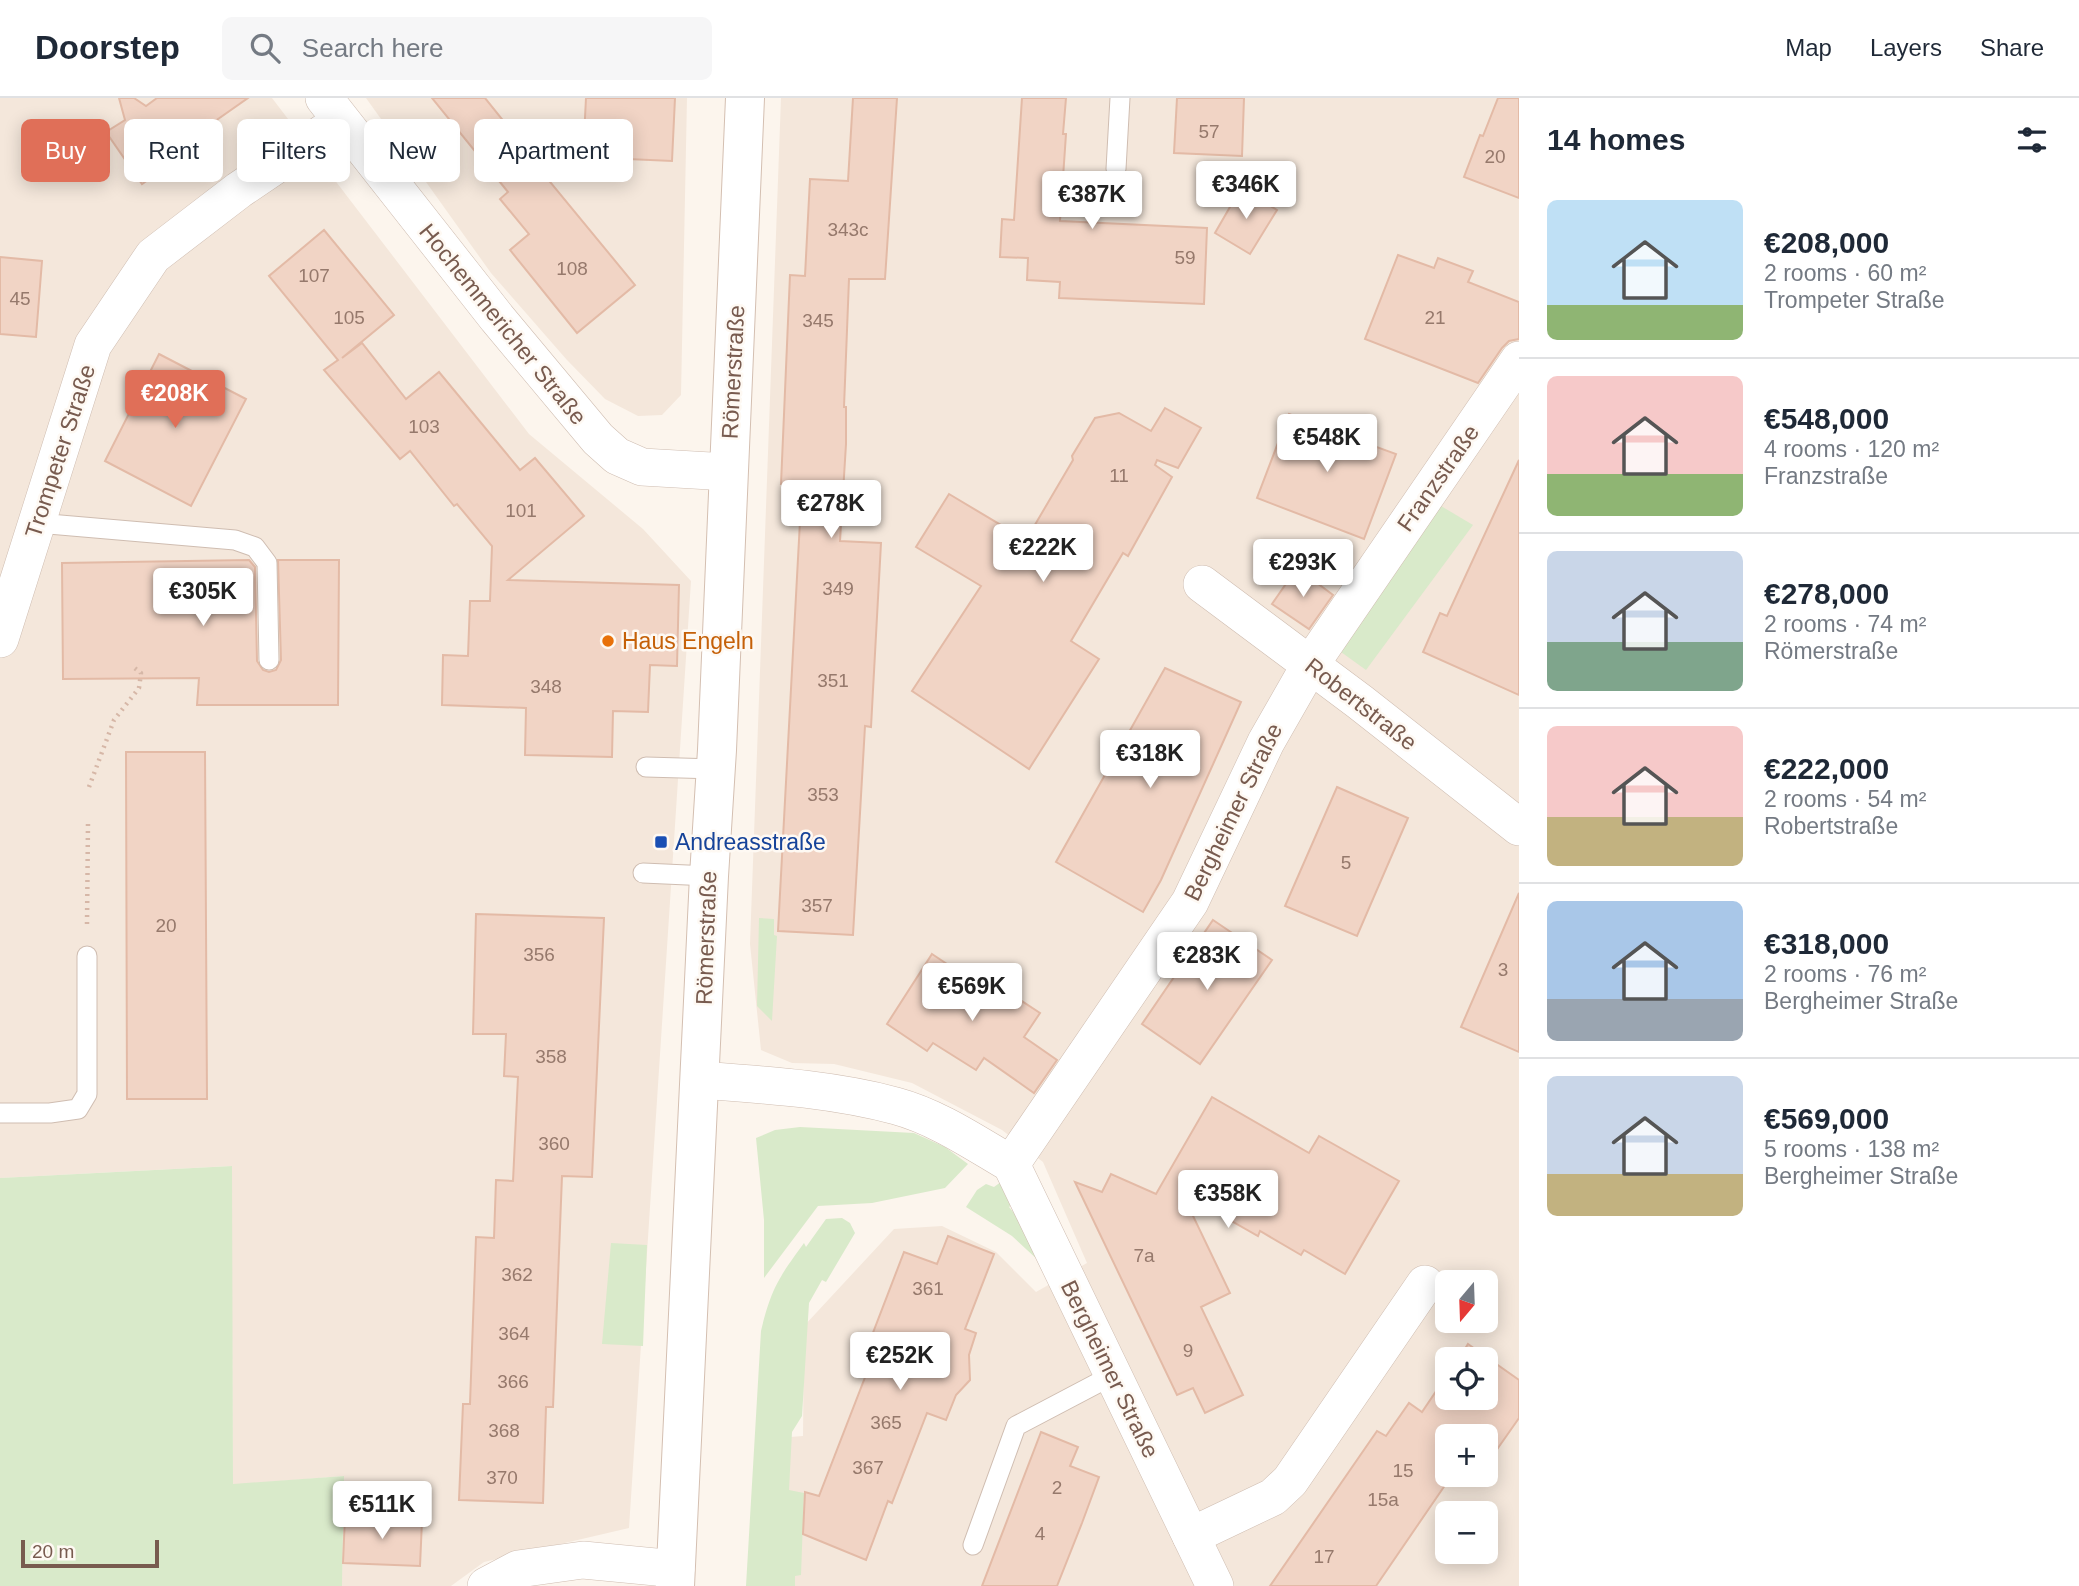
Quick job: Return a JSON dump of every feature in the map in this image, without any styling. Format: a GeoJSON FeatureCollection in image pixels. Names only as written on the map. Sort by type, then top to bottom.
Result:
{"type":"FeatureCollection","features":[{"type":"Feature","properties":{"kind":"street","name":"Römerstraße"},"geometry":{"type":"LineString","coordinates":[[486,1586],[517,1570],[583,1560],[676,1577],[716,769],[745,98]]}},
{"type":"Feature","properties":{"kind":"street","name":"Hochemmericher Straße"},"geometry":{"type":"LineString","coordinates":[[333,110],[497,318],[598,439],[617,456],[642,467],[728,472]]}},
{"type":"Feature","properties":{"kind":"street","name":"Trompeter Straße"},"geometry":{"type":"LineString","coordinates":[[0,639],[93,345],[153,256],[239,190],[333,110]]}},
{"type":"Feature","properties":{"kind":"street","name":"Franzstraße"},"geometry":{"type":"LineString","coordinates":[[1310,665],[1519,360]]}},
{"type":"Feature","properties":{"kind":"street","name":"Robertstraße"},"geometry":{"type":"LineString","coordinates":[[1202,583],[1519,827]]}},
{"type":"Feature","properties":{"kind":"street","name":"Bergheimer Straße"},"geometry":{"type":"LineString","coordinates":[[1215,1586],[1011,1164],[1190,902],[1266,742],[1310,665]]}},
{"type":"Feature","properties":{"kind":"street"},"geometry":{"type":"LineString","coordinates":[[700,1080],[766,1085],[898,1106],[954,1130],[1011,1164]]}},
{"type":"Feature","properties":{"kind":"street"},"geometry":{"type":"LineString","coordinates":[[1191,1536],[1273,1497],[1290,1481],[1425,1284]]}},
{"type":"Feature","properties":{"kind":"lane"},"geometry":{"type":"LineString","coordinates":[[1116,169],[1120,98]]}},
{"type":"Feature","properties":{"kind":"lane"},"geometry":{"type":"LineString","coordinates":[[37,523],[235,540],[255,547],[267,563],[269,660]]}},
{"type":"Feature","properties":{"kind":"lane"},"geometry":{"type":"LineString","coordinates":[[646,767],[716,769]]}},
{"type":"Feature","properties":{"kind":"lane"},"geometry":{"type":"LineString","coordinates":[[643,873],[709,876]]}},
{"type":"Feature","properties":{"kind":"lane"},"geometry":{"type":"LineString","coordinates":[[0,1113],[50,1113],[78,1109],[87,1094],[87,956]]}},
{"type":"Feature","properties":{"kind":"lane"},"geometry":{"type":"LineString","coordinates":[[973,1545],[1016,1426],[1113,1375]]}},
{"type":"Feature","properties":{"kind":"path"},"geometry":{"type":"LineString","coordinates":[[89,787],[114,720],[139,688],[141,673],[132,666]]}},
{"type":"Feature","properties":{"kind":"path"},"geometry":{"type":"LineString","coordinates":[[88,823],[88,925]]}},
{"type":"Feature","properties":{"kind":"shaded area"},"geometry":{"type":"Polygon","coordinates":[[[0,98],[272,98],[288,119],[237,119],[237,182],[336,182],[529,434],[643,529],[691,581],[629,1528],[484,1562],[451,1586],[342,1586],[343,1476],[233,1485],[231,1166],[0,1178],[0,98]]]}},
{"type":"Feature","properties":{"kind":"shaded area"},"geometry":{"type":"Polygon","coordinates":[[[366,98],[687,98],[681,395],[662,415],[638,416],[605,399],[491,273],[426,182],[460,182],[460,119],[381,119],[366,98]]]}},
{"type":"Feature","properties":{"kind":"shaded area"},"geometry":{"type":"Polygon","coordinates":[[[781,98],[1519,98],[1519,1586],[795,1586],[774,1496],[790,1437],[803,1436],[804,1326],[894,1229],[942,1226],[996,1252],[1036,1292],[1087,1263],[1043,1162],[1002,1130],[912,1083],[834,1064],[792,1063],[761,1050],[750,944],[781,98]]]}},
{"type":"Feature","properties":{"kind":"green space"},"geometry":{"type":"Polygon","coordinates":[[[1441,506],[1473,525],[1366,670],[1341,652],[1441,506]]]}},
{"type":"Feature","properties":{"kind":"green space"},"geometry":{"type":"Polygon","coordinates":[[[759,918],[774,919],[774,935],[777,936],[772,1021],[757,1006],[759,918]]]}},
{"type":"Feature","properties":{"kind":"green space"},"geometry":{"type":"Polygon","coordinates":[[[800,1127],[914,1133],[945,1147],[968,1164],[945,1188],[872,1203],[818,1206],[764,1278],[764,1220],[756,1138],[775,1130],[800,1127]]]}},
{"type":"Feature","properties":{"kind":"green space"},"geometry":{"type":"Polygon","coordinates":[[[232,1166],[233,1484],[344,1476],[342,1586],[0,1586],[0,1178],[232,1166]]]}},
{"type":"Feature","properties":{"kind":"green space"},"geometry":{"type":"Polygon","coordinates":[[[1005,1179],[1020,1198],[1009,1207],[1019,1219],[1040,1262],[1012,1236],[966,1207],[977,1190],[986,1184],[994,1187],[1005,1179]]]}},
{"type":"Feature","properties":{"kind":"green space"},"geometry":{"type":"Polygon","coordinates":[[[842,1218],[850,1223],[855,1233],[826,1282],[822,1280],[809,1303],[802,1416],[792,1432],[789,1490],[804,1493],[801,1575],[795,1576],[795,1586],[746,1586],[761,1331],[768,1304],[788,1265],[804,1243],[806,1247],[826,1219],[842,1218]]]}},
{"type":"Feature","properties":{"kind":"green space"},"geometry":{"type":"Polygon","coordinates":[[[611,1243],[647,1245],[643,1346],[602,1344],[611,1243]]]}},
{"type":"Feature","properties":{"kind":"building"},"geometry":{"type":"Polygon","coordinates":[[[119,98],[134,98],[146,106],[157,98],[248,98],[218,119],[125,119],[119,98]]]}},
{"type":"Feature","properties":{"kind":"building"},"geometry":{"type":"Polygon","coordinates":[[[432,98],[485,98],[502,119],[474,119],[474,150],[460,133],[460,119],[449,119],[432,98]]]}},
{"type":"Feature","properties":{"kind":"building"},"geometry":{"type":"Polygon","coordinates":[[[586,98],[675,98],[672,161],[633,159],[633,119],[585,119],[586,98]]]}},
{"type":"Feature","properties":{"kind":"building"},"geometry":{"type":"Polygon","coordinates":[[[853,98],[897,98],[885,279],[849,279],[844,407],[846,444],[840,541],[881,543],[871,727],[865,726],[853,935],[778,931],[802,484],[781,484],[790,275],[805,276],[810,179],[848,181],[853,98]]]}},
{"type":"Feature","properties":{"kind":"building"},"geometry":{"type":"Polygon","coordinates":[[[1022,98],[1066,98],[1060,221],[1207,228],[1204,304],[1059,298],[1060,282],[1027,280],[1028,258],[1000,257],[1002,219],[1014,220],[1022,98]]]}},
{"type":"Feature","properties":{"kind":"building"},"geometry":{"type":"Polygon","coordinates":[[[1177,98],[1244,98],[1242,156],[1174,153],[1177,98]]]}},
{"type":"Feature","properties":{"kind":"building"},"geometry":{"type":"Polygon","coordinates":[[[1498,98],[1519,98],[1519,198],[1464,177],[1498,98]]]}},
{"type":"Feature","properties":{"kind":"building"},"geometry":{"type":"Polygon","coordinates":[[[124,121],[124,158],[110,138],[110,129],[124,121]]]}},
{"type":"Feature","properties":{"kind":"building"},"geometry":{"type":"Polygon","coordinates":[[[500,182],[550,182],[635,285],[577,333],[510,250],[529,234],[500,199],[508,192],[500,182]]]}},
{"type":"Feature","properties":{"kind":"building"},"geometry":{"type":"Polygon","coordinates":[[[1241,188],[1277,210],[1250,254],[1215,233],[1241,188]]]}},
{"type":"Feature","properties":{"kind":"building"},"geometry":{"type":"Polygon","coordinates":[[[324,230],[394,315],[342,358],[362,343],[406,399],[439,372],[520,470],[535,458],[584,516],[508,580],[679,585],[677,666],[650,665],[648,712],[613,711],[612,757],[525,755],[526,708],[442,705],[443,655],[468,656],[470,601],[490,601],[492,546],[457,504],[454,506],[410,451],[400,459],[324,370],[338,360],[269,276],[324,230]]]}},
{"type":"Feature","properties":{"kind":"building"},"geometry":{"type":"Polygon","coordinates":[[[1398,255],[1434,268],[1438,258],[1473,271],[1468,282],[1519,302],[1519,339],[1509,341],[1502,348],[1478,383],[1365,339],[1398,255]]]}},
{"type":"Feature","properties":{"kind":"building"},"geometry":{"type":"Polygon","coordinates":[[[0,257],[42,261],[36,337],[0,334],[0,257]]]}},
{"type":"Feature","properties":{"kind":"building"},"geometry":{"type":"Polygon","coordinates":[[[159,354],[246,399],[191,506],[105,461],[159,354]]]}},
{"type":"Feature","properties":{"kind":"building"},"geometry":{"type":"Polygon","coordinates":[[[1165,408],[1201,428],[1178,468],[1157,460],[1155,465],[1172,477],[1128,556],[1123,553],[1071,641],[1099,659],[1029,769],[912,691],[981,586],[916,547],[949,494],[1026,540],[1095,418],[1119,413],[1151,431],[1165,408]]]}},
{"type":"Feature","properties":{"kind":"building"},"geometry":{"type":"Polygon","coordinates":[[[1289,414],[1325,428],[1330,416],[1364,430],[1360,441],[1396,454],[1364,539],[1257,498],[1289,414]]]}},
{"type":"Feature","properties":{"kind":"building"},"geometry":{"type":"Polygon","coordinates":[[[1519,460],[1519,695],[1423,652],[1440,613],[1447,616],[1519,460]]]}},
{"type":"Feature","properties":{"kind":"building"},"geometry":{"type":"Polygon","coordinates":[[[249,560],[255,567],[257,661],[263,670],[269,672],[276,670],[281,660],[278,560],[339,560],[338,705],[197,705],[199,678],[63,679],[62,563],[249,560]]]}},
{"type":"Feature","properties":{"kind":"building"},"geometry":{"type":"Polygon","coordinates":[[[1297,568],[1333,595],[1309,629],[1272,604],[1297,568]]]}},
{"type":"Feature","properties":{"kind":"building"},"geometry":{"type":"Polygon","coordinates":[[[1165,668],[1241,702],[1161,880],[1143,912],[1056,862],[1165,668]]]}},
{"type":"Feature","properties":{"kind":"building"},"geometry":{"type":"Polygon","coordinates":[[[126,752],[205,752],[207,1099],[127,1099],[126,752]]]}},
{"type":"Feature","properties":{"kind":"building"},"geometry":{"type":"Polygon","coordinates":[[[1337,787],[1408,818],[1357,936],[1285,906],[1337,787]]]}},
{"type":"Feature","properties":{"kind":"building"},"geometry":{"type":"Polygon","coordinates":[[[1519,893],[1519,1052],[1461,1027],[1519,893]]]}},
{"type":"Feature","properties":{"kind":"building"},"geometry":{"type":"Polygon","coordinates":[[[476,914],[604,918],[592,1177],[562,1176],[553,1407],[546,1407],[543,1503],[459,1500],[463,1404],[470,1404],[476,1237],[494,1238],[496,1180],[513,1181],[518,1077],[504,1076],[506,1034],[473,1034],[476,914]]]}},
{"type":"Feature","properties":{"kind":"building"},"geometry":{"type":"Polygon","coordinates":[[[1213,920],[1272,960],[1200,1064],[1142,1024],[1213,920]]]}},
{"type":"Feature","properties":{"kind":"building"},"geometry":{"type":"Polygon","coordinates":[[[932,954],[974,982],[979,973],[1040,1013],[1024,1037],[1057,1060],[1034,1093],[984,1058],[976,1070],[933,1043],[927,1051],[887,1024],[932,954]]]}},
{"type":"Feature","properties":{"kind":"building"},"geometry":{"type":"Polygon","coordinates":[[[1212,1097],[1309,1153],[1319,1136],[1399,1181],[1345,1274],[1304,1250],[1301,1255],[1260,1231],[1258,1236],[1182,1193],[1230,1293],[1201,1307],[1243,1395],[1205,1413],[1193,1388],[1177,1395],[1075,1182],[1102,1192],[1111,1174],[1156,1194],[1212,1097]]]}},
{"type":"Feature","properties":{"kind":"building"},"geometry":{"type":"Polygon","coordinates":[[[948,1236],[994,1254],[965,1329],[976,1333],[969,1355],[970,1380],[956,1395],[946,1420],[927,1413],[892,1503],[888,1501],[866,1560],[803,1534],[805,1492],[819,1496],[869,1367],[861,1364],[904,1252],[937,1264],[948,1236]]]}},
{"type":"Feature","properties":{"kind":"building"},"geometry":{"type":"Polygon","coordinates":[[[1498,1365],[1519,1380],[1519,1418],[1498,1448],[1498,1424],[1435,1424],[1435,1487],[1444,1487],[1376,1586],[1270,1586],[1377,1431],[1386,1436],[1409,1403],[1422,1412],[1435,1393],[1435,1410],[1498,1410],[1498,1365]]]}},
{"type":"Feature","properties":{"kind":"building"},"geometry":{"type":"Polygon","coordinates":[[[1041,1432],[1078,1447],[1070,1466],[1099,1477],[1082,1523],[1057,1586],[982,1586],[1041,1432]]]}},
{"type":"Feature","properties":{"kind":"building"},"geometry":{"type":"Polygon","coordinates":[[[345,1516],[422,1521],[420,1566],[343,1563],[345,1516]]]}},
{"type":"Feature","properties":{"kind":"place","name":"Haus Engeln"},"geometry":{"type":"Point","coordinates":[608,641]}},
{"type":"Feature","properties":{"kind":"place","name":"Andreasstraße"},"geometry":{"type":"Point","coordinates":[661,842]}}]}
